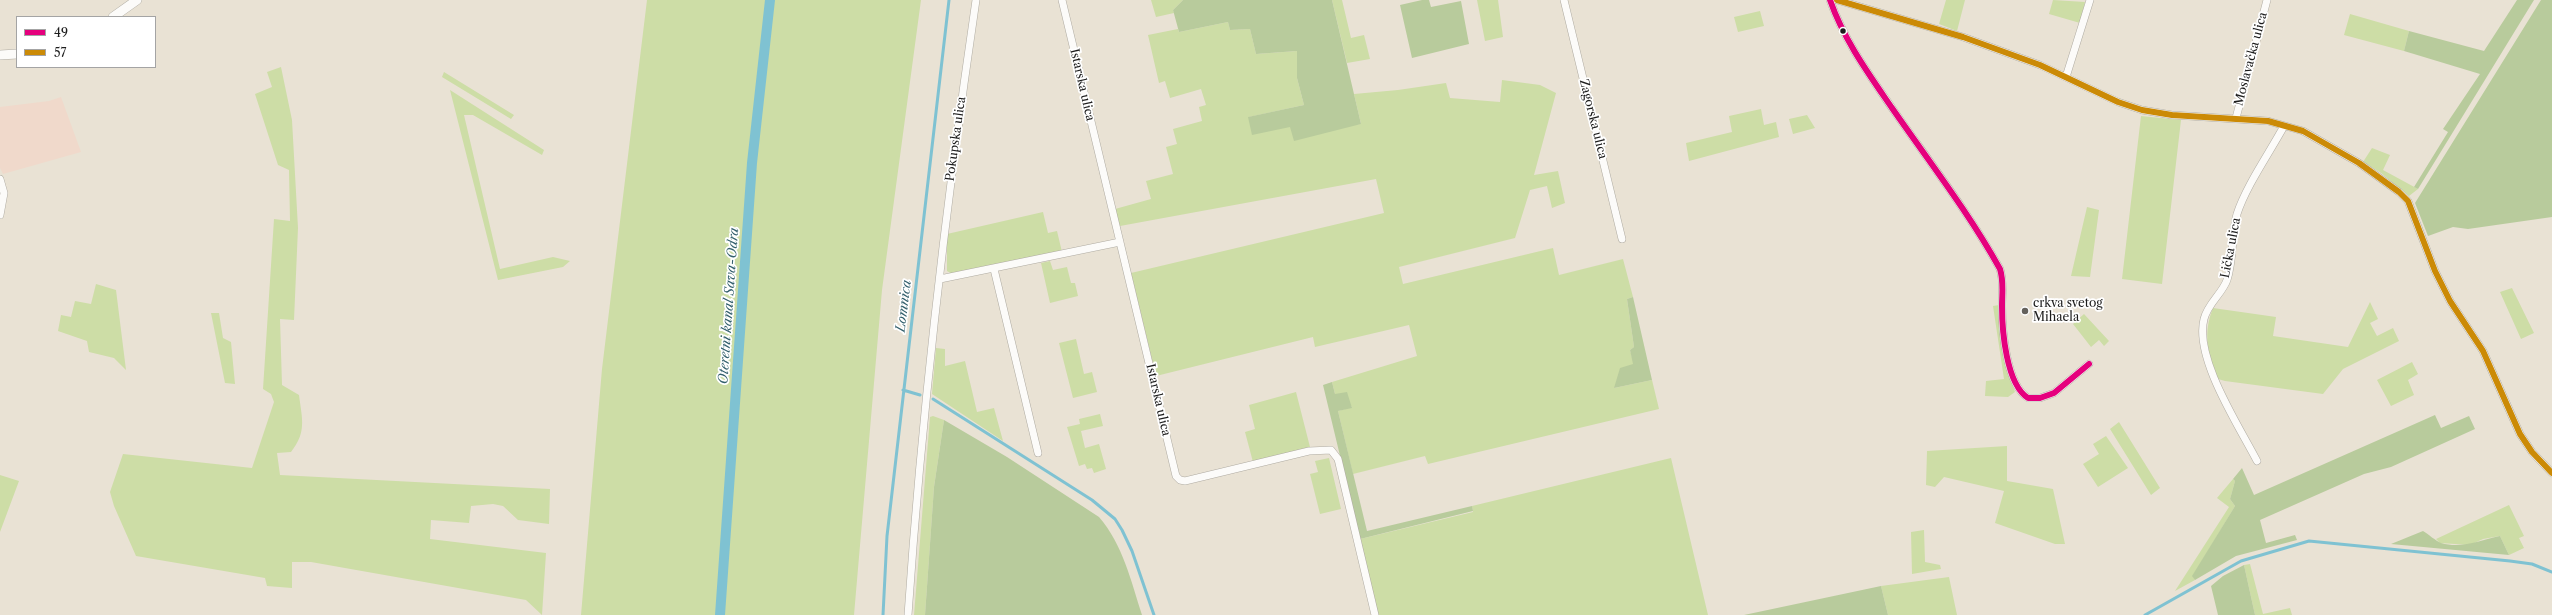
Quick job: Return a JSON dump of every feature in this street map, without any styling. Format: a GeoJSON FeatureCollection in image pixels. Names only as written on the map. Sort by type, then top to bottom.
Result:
{"type":"FeatureCollection","features":[{"type":"Feature","properties":{"kind":"street"},"geometry":{"type":"LineString","coordinates":[[114,16],[137,0]]}},
{"type":"Feature","properties":{"kind":"street","name":"Pokupska ulica"},"geometry":{"type":"LineString","coordinates":[[908,615],[926,408],[955,142],[976,0]]}},
{"type":"Feature","properties":{"kind":"street","name":"Istarska ulica"},"geometry":{"type":"LineString","coordinates":[[1062,0],[1176,476],[1180,480],[1185,481],[1309,451],[1331,450],[1338,460],[1375,615]]}},
{"type":"Feature","properties":{"kind":"street","name":"Zagorska ulica"},"geometry":{"type":"LineString","coordinates":[[1564,0],[1622,239]]}},
{"type":"Feature","properties":{"kind":"street"},"geometry":{"type":"LineString","coordinates":[[1830,0],[1837,19],[1863,67],[1942,180],[2000,270],[2003,284],[2002,321],[2015,385],[2019,391],[2028,398],[2048,397],[2089,364]]}},
{"type":"Feature","properties":{"kind":"street"},"geometry":{"type":"LineString","coordinates":[[1838,0],[1963,37],[2066,77],[2118,102],[2142,110],[2172,115],[2268,121],[2303,131],[2353,159],[2399,192],[2408,201],[2435,271],[2450,301],[2483,351],[2520,434],[2532,452],[2552,473]]}},
{"type":"Feature","properties":{"kind":"street"},"geometry":{"type":"LineString","coordinates":[[2066,77],[2090,0]]}},
{"type":"Feature","properties":{"kind":"street","name":"Moslavačka ulica"},"geometry":{"type":"LineString","coordinates":[[2236,118],[2267,0]]}},
{"type":"Feature","properties":{"kind":"street"},"geometry":{"type":"LineString","coordinates":[[0,55],[16,54]]}},
{"type":"Feature","properties":{"kind":"street","name":"Lička ulica"},"geometry":{"type":"LineString","coordinates":[[2256,461],[2210,367],[2204,349],[2203,327],[2207,311],[2227,280],[2234,227],[2241,201],[2284,126]]}},
{"type":"Feature","properties":{"kind":"street"},"geometry":{"type":"LineString","coordinates":[[0,179],[4,193],[0,215]]}},
{"type":"Feature","properties":{"kind":"street"},"geometry":{"type":"LineString","coordinates":[[940,279],[1120,242]]}},
{"type":"Feature","properties":{"kind":"street"},"geometry":{"type":"LineString","coordinates":[[994,269],[1038,453]]}},
{"type":"Feature","properties":{"kind":"shaded area"},"geometry":{"type":"Polygon","coordinates":[[[61,97],[81,152],[3,174],[0,168],[0,107],[49,101],[61,97]]]}},
{"type":"Feature","properties":{"kind":"green space"},"geometry":{"type":"Polygon","coordinates":[[[647,0],[921,0],[882,290],[854,615],[581,615],[602,369],[647,0]]]}},
{"type":"Feature","properties":{"kind":"green space"},"geometry":{"type":"Polygon","coordinates":[[[1151,0],[1183,0],[1173,10],[1174,13],[1156,17],[1151,0]]]}},
{"type":"Feature","properties":{"kind":"green space"},"geometry":{"type":"Polygon","coordinates":[[[1183,0],[1332,0],[1361,124],[1294,141],[1290,127],[1252,135],[1248,117],[1304,105],[1297,78],[1297,51],[1256,54],[1250,29],[1230,30],[1228,22],[1179,32],[1173,10],[1183,0]]]}},
{"type":"Feature","properties":{"kind":"green space"},"geometry":{"type":"Polygon","coordinates":[[[1332,0],[1342,0],[1351,38],[1364,35],[1370,59],[1347,63],[1332,0]]]}},
{"type":"Feature","properties":{"kind":"green space"},"geometry":{"type":"Polygon","coordinates":[[[1429,0],[1431,7],[1461,1],[1469,44],[1412,58],[1400,5],[1429,0]]]}},
{"type":"Feature","properties":{"kind":"green space"},"geometry":{"type":"Polygon","coordinates":[[[1477,0],[1498,0],[1503,37],[1485,41],[1477,0]]]}},
{"type":"Feature","properties":{"kind":"green space"},"geometry":{"type":"Polygon","coordinates":[[[1946,0],[1965,0],[1957,31],[1939,24],[1946,0]]]}},
{"type":"Feature","properties":{"kind":"green space"},"geometry":{"type":"Polygon","coordinates":[[[2053,0],[2085,2],[2080,23],[2049,14],[2053,0]]]}},
{"type":"Feature","properties":{"kind":"green space"},"geometry":{"type":"Polygon","coordinates":[[[2517,0],[2534,0],[2418,189],[2414,187],[2448,132],[2443,129],[2480,74],[2404,51],[2409,31],[2484,51],[2517,0]]]}},
{"type":"Feature","properties":{"kind":"green space"},"geometry":{"type":"Polygon","coordinates":[[[2541,0],[2552,0],[2552,217],[2468,229],[2453,227],[2428,236],[2415,203],[2541,0]]]}},
{"type":"Feature","properties":{"kind":"green space"},"geometry":{"type":"Polygon","coordinates":[[[1760,11],[1764,26],[1738,32],[1734,17],[1760,11]]]}},
{"type":"Feature","properties":{"kind":"green space"},"geometry":{"type":"Polygon","coordinates":[[[2350,14],[2409,31],[2404,51],[2344,35],[2350,14]]]}},
{"type":"Feature","properties":{"kind":"green space"},"geometry":{"type":"Polygon","coordinates":[[[1228,22],[1230,30],[1250,29],[1256,54],[1297,51],[1297,78],[1304,105],[1249,117],[1290,127],[1361,124],[1354,94],[1398,90],[1446,83],[1450,98],[1500,102],[1502,80],[1540,85],[1556,93],[1534,175],[1558,171],[1565,203],[1552,208],[1547,186],[1530,190],[1515,238],[1399,267],[1403,284],[1553,248],[1559,275],[1623,259],[1633,297],[1627,299],[1634,347],[1630,350],[1634,364],[1614,388],[1652,380],[1659,409],[1428,464],[1425,456],[1353,474],[1338,411],[1352,407],[1335,394],[1332,382],[1417,356],[1409,325],[1315,347],[1313,337],[1156,376],[1131,273],[1384,213],[1376,179],[1120,226],[1115,209],[1151,199],[1146,181],[1173,174],[1166,147],[1177,144],[1173,129],[1202,121],[1199,107],[1206,105],[1201,89],[1170,98],[1165,81],[1159,83],[1148,35],[1178,29],[1179,32],[1228,22]]]}},
{"type":"Feature","properties":{"kind":"green space"},"geometry":{"type":"Polygon","coordinates":[[[281,67],[292,120],[298,228],[294,320],[280,319],[282,385],[299,395],[302,425],[299,438],[291,452],[277,453],[280,475],[550,489],[549,524],[518,520],[503,506],[493,504],[471,506],[469,523],[431,520],[430,539],[546,553],[542,615],[526,600],[311,562],[292,562],[292,588],[267,586],[265,578],[136,556],[114,506],[110,492],[123,454],[252,468],[274,402],[271,394],[263,389],[274,219],[290,221],[289,170],[278,165],[255,94],[272,87],[267,72],[281,67]]]}},
{"type":"Feature","properties":{"kind":"green space"},"geometry":{"type":"Polygon","coordinates":[[[444,72],[514,115],[511,119],[442,77],[444,72]]]}},
{"type":"Feature","properties":{"kind":"green space"},"geometry":{"type":"Polygon","coordinates":[[[450,90],[544,150],[542,155],[473,115],[464,115],[500,269],[553,257],[570,261],[563,267],[498,280],[450,90]]]}},
{"type":"Feature","properties":{"kind":"green space"},"geometry":{"type":"Polygon","coordinates":[[[1761,109],[1764,125],[1776,122],[1779,137],[1689,161],[1686,143],[1732,132],[1729,116],[1761,109]]]}},
{"type":"Feature","properties":{"kind":"green space"},"geometry":{"type":"Polygon","coordinates":[[[1807,115],[1815,128],[1793,134],[1789,119],[1807,115]]]}},
{"type":"Feature","properties":{"kind":"green space"},"geometry":{"type":"Polygon","coordinates":[[[2141,116],[2181,120],[2162,284],[2122,279],[2141,116]]]}},
{"type":"Feature","properties":{"kind":"green space"},"geometry":{"type":"Polygon","coordinates":[[[2372,148],[2390,155],[2383,170],[2418,189],[2409,196],[2381,173],[2363,162],[2372,148]]]}},
{"type":"Feature","properties":{"kind":"green space"},"geometry":{"type":"Polygon","coordinates":[[[2087,207],[2099,210],[2090,277],[2071,276],[2087,207]]]}},
{"type":"Feature","properties":{"kind":"green space"},"geometry":{"type":"Polygon","coordinates":[[[1043,212],[1048,233],[1057,231],[1062,252],[952,274],[947,271],[947,234],[1043,212]]]}},
{"type":"Feature","properties":{"kind":"green space"},"geometry":{"type":"Polygon","coordinates":[[[1050,261],[1053,270],[1067,267],[1071,283],[1075,283],[1078,296],[1050,303],[1041,263],[1050,261]]]}},
{"type":"Feature","properties":{"kind":"green space"},"geometry":{"type":"Polygon","coordinates":[[[96,284],[116,290],[126,370],[114,358],[89,352],[87,341],[58,331],[61,315],[71,317],[75,301],[91,304],[96,284]]]}},
{"type":"Feature","properties":{"kind":"green space"},"geometry":{"type":"Polygon","coordinates":[[[2512,288],[2534,333],[2521,339],[2500,292],[2512,288]]]}},
{"type":"Feature","properties":{"kind":"green space"},"geometry":{"type":"Polygon","coordinates":[[[1633,297],[1652,380],[1614,388],[1620,368],[1633,364],[1630,350],[1634,347],[1627,299],[1633,297]]]}},
{"type":"Feature","properties":{"kind":"green space"},"geometry":{"type":"Polygon","coordinates":[[[2370,302],[2378,319],[2370,323],[2377,336],[2393,328],[2399,341],[2343,369],[2323,394],[2218,379],[2211,362],[2207,335],[2213,308],[2276,317],[2273,336],[2348,347],[2370,302]]]}},
{"type":"Feature","properties":{"kind":"green space"},"geometry":{"type":"Polygon","coordinates":[[[1999,305],[2009,374],[2015,392],[2008,397],[1985,396],[1986,381],[2004,379],[1993,306],[1999,305]]]}},
{"type":"Feature","properties":{"kind":"green space"},"geometry":{"type":"Polygon","coordinates":[[[211,313],[219,313],[223,338],[231,342],[235,384],[225,383],[211,313]]]}},
{"type":"Feature","properties":{"kind":"green space"},"geometry":{"type":"Polygon","coordinates":[[[2084,314],[2109,341],[2104,346],[2099,340],[2091,347],[2073,324],[2084,314]]]}},
{"type":"Feature","properties":{"kind":"green space"},"geometry":{"type":"Polygon","coordinates":[[[1076,339],[1084,374],[1092,372],[1097,392],[1073,398],[1059,343],[1076,339]]]}},
{"type":"Feature","properties":{"kind":"green space"},"geometry":{"type":"Polygon","coordinates":[[[936,348],[945,349],[945,366],[965,361],[977,412],[994,408],[1003,441],[932,394],[936,348]]]}},
{"type":"Feature","properties":{"kind":"green space"},"geometry":{"type":"Polygon","coordinates":[[[2412,362],[2418,374],[2408,380],[2414,395],[2391,406],[2377,380],[2412,362]]]}},
{"type":"Feature","properties":{"kind":"green space"},"geometry":{"type":"Polygon","coordinates":[[[1332,382],[1335,394],[1347,392],[1352,408],[1338,411],[1367,531],[1472,506],[1473,511],[1360,539],[1323,385],[1332,382]]]}},
{"type":"Feature","properties":{"kind":"green space"},"geometry":{"type":"Polygon","coordinates":[[[1296,392],[1310,447],[1253,462],[1245,432],[1255,429],[1249,405],[1296,392]]]}},
{"type":"Feature","properties":{"kind":"green space"},"geometry":{"type":"Polygon","coordinates":[[[1100,414],[1103,426],[1081,431],[1085,448],[1099,444],[1106,469],[1094,473],[1092,468],[1087,469],[1085,464],[1079,466],[1067,427],[1080,424],[1079,419],[1100,414]]]}},
{"type":"Feature","properties":{"kind":"green space"},"geometry":{"type":"Polygon","coordinates":[[[2435,415],[2441,428],[2469,416],[2475,429],[2391,467],[2364,474],[2260,520],[2266,543],[2295,535],[2297,540],[2236,556],[2195,580],[2192,576],[2235,506],[2230,499],[2235,481],[2233,479],[2242,468],[2254,495],[2435,415]]]}},
{"type":"Feature","properties":{"kind":"green space"},"geometry":{"type":"Polygon","coordinates":[[[933,416],[944,420],[934,487],[925,615],[914,615],[930,417],[933,416]]]}},
{"type":"Feature","properties":{"kind":"green space"},"geometry":{"type":"Polygon","coordinates":[[[944,420],[1007,457],[1099,517],[1114,539],[1120,551],[1130,576],[1142,615],[925,615],[934,487],[944,420]]]}},
{"type":"Feature","properties":{"kind":"green space"},"geometry":{"type":"Polygon","coordinates":[[[2119,422],[2160,488],[2151,495],[2110,429],[2119,422]]]}},
{"type":"Feature","properties":{"kind":"green space"},"geometry":{"type":"Polygon","coordinates":[[[2106,436],[2128,468],[2098,487],[2083,464],[2099,454],[2093,444],[2106,436]]]}},
{"type":"Feature","properties":{"kind":"green space"},"geometry":{"type":"Polygon","coordinates":[[[2007,446],[2007,481],[2053,489],[2065,544],[2055,544],[1995,523],[2004,491],[1944,477],[1935,487],[1926,485],[1927,451],[2007,446]]]}},
{"type":"Feature","properties":{"kind":"green space"},"geometry":{"type":"Polygon","coordinates":[[[1329,458],[1341,509],[1320,514],[1310,474],[1318,472],[1315,461],[1329,458]]]}},
{"type":"Feature","properties":{"kind":"green space"},"geometry":{"type":"Polygon","coordinates":[[[1671,458],[1708,615],[1378,615],[1360,539],[1473,512],[1472,506],[1671,458]]]}},
{"type":"Feature","properties":{"kind":"green space"},"geometry":{"type":"Polygon","coordinates":[[[0,475],[19,481],[0,532],[0,475]]]}},
{"type":"Feature","properties":{"kind":"green space"},"geometry":{"type":"Polygon","coordinates":[[[2233,479],[2235,481],[2230,499],[2235,506],[2193,576],[2195,580],[2175,591],[2229,507],[2217,498],[2233,479]]]}},
{"type":"Feature","properties":{"kind":"green space"},"geometry":{"type":"Polygon","coordinates":[[[2509,505],[2524,536],[2519,538],[2524,548],[2509,555],[2500,536],[2483,539],[2470,545],[2440,543],[2436,539],[2509,505]]]}},
{"type":"Feature","properties":{"kind":"green space"},"geometry":{"type":"Polygon","coordinates":[[[1924,530],[1925,562],[1940,565],[1941,569],[1912,574],[1911,532],[1924,530]]]}},
{"type":"Feature","properties":{"kind":"green space"},"geometry":{"type":"Polygon","coordinates":[[[2423,531],[2439,542],[2449,545],[2471,543],[2500,536],[2509,555],[2391,544],[2423,531]]]}},
{"type":"Feature","properties":{"kind":"green space"},"geometry":{"type":"Polygon","coordinates":[[[2250,564],[2263,614],[2290,608],[2292,615],[2255,615],[2244,565],[2250,564]]]}},
{"type":"Feature","properties":{"kind":"green space"},"geometry":{"type":"Polygon","coordinates":[[[2244,565],[2255,615],[2218,615],[2211,586],[2223,576],[2244,565]]]}},
{"type":"Feature","properties":{"kind":"green space"},"geometry":{"type":"Polygon","coordinates":[[[1949,577],[1957,615],[1888,615],[1881,586],[1949,577]]]}},
{"type":"Feature","properties":{"kind":"green space"},"geometry":{"type":"Polygon","coordinates":[[[1881,586],[1888,615],[1744,615],[1881,586]]]}},
{"type":"Feature","properties":{"kind":"waterway","name":"Oteretni kanal Sava-Odra"},"geometry":{"type":"LineString","coordinates":[[720,615],[752,163],[770,0]]}},
{"type":"Feature","properties":{"kind":"waterway","name":"Lomnica"},"geometry":{"type":"LineString","coordinates":[[883,615],[887,536],[949,0]]}},
{"type":"Feature","properties":{"kind":"waterway"},"geometry":{"type":"LineString","coordinates":[[903,390],[920,395]]}},
{"type":"Feature","properties":{"kind":"waterway"},"geometry":{"type":"LineString","coordinates":[[933,399],[1092,500],[1115,519],[1132,551],[1154,615]]}},
{"type":"Feature","properties":{"kind":"waterway"},"geometry":{"type":"LineString","coordinates":[[2145,615],[2241,561],[2309,541],[2510,561],[2532,564],[2552,572]]}},
{"type":"Feature","properties":{"kind":"transit line","name":"49"},"geometry":{"type":"LineString","coordinates":[[1830,0],[1849,43],[1892,108],[1962,207],[2000,269],[2002,283],[2004,342],[2010,369],[2021,391],[2028,398],[2040,398],[2054,393],[2089,364]]}},
{"type":"Feature","properties":{"kind":"transit line","name":"57"},"geometry":{"type":"LineString","coordinates":[[1837,0],[1963,37],[2040,65],[2118,102],[2142,110],[2172,115],[2268,121],[2303,131],[2359,163],[2399,192],[2408,201],[2435,271],[2450,301],[2483,351],[2520,434],[2532,452],[2552,473]]}},
{"type":"Feature","properties":{"kind":"place","name":"crkva svetog Mihaela"},"geometry":{"type":"Point","coordinates":[2025,311]}}]}
